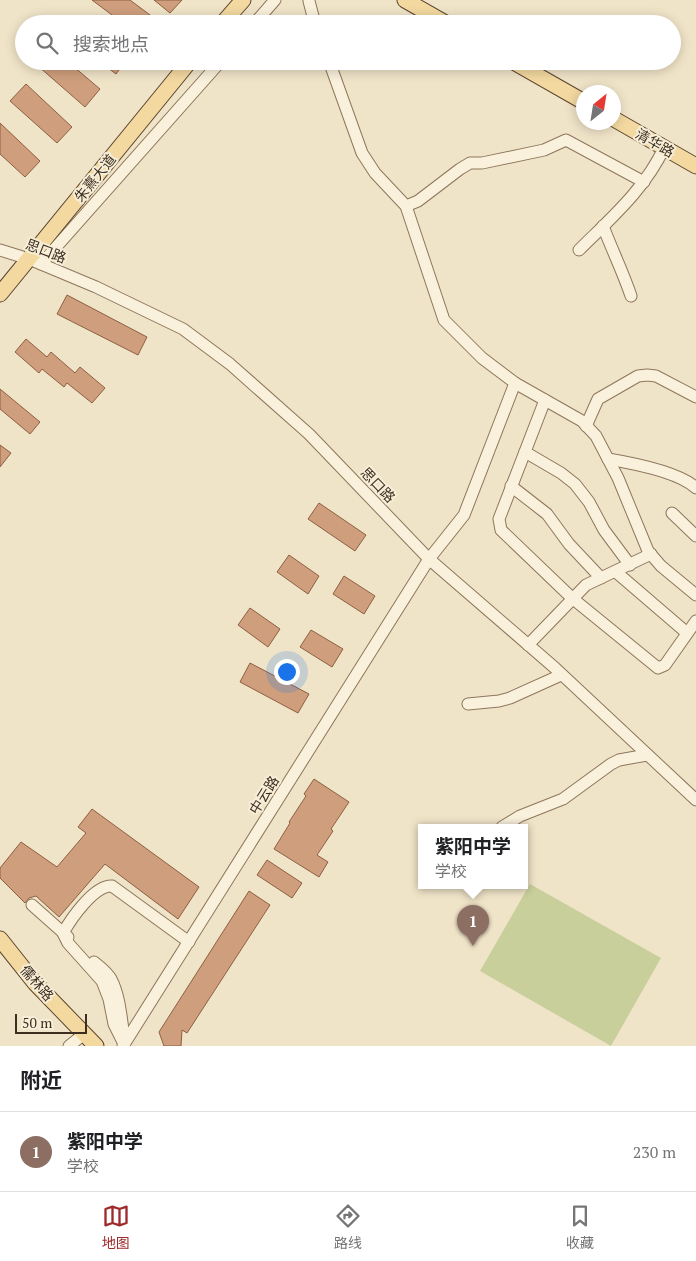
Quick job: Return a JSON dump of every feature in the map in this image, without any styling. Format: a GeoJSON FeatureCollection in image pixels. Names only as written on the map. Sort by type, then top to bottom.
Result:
{"type":"FeatureCollection","features":[{"type":"Feature","properties":{"kind":"main road"},"geometry":{"type":"LineString","coordinates":[[230,15],[243,0]]}},
{"type":"Feature","properties":{"kind":"main road"},"geometry":{"type":"LineString","coordinates":[[406,0],[432,15]]}},
{"type":"Feature","properties":{"kind":"main road","name":"朱熹大道"},"geometry":{"type":"LineString","coordinates":[[0,294],[35,261],[183,70]]}},
{"type":"Feature","properties":{"kind":"main road"},"geometry":{"type":"LineString","coordinates":[[528,70],[576,97]]}},
{"type":"Feature","properties":{"kind":"main road","name":"清华路"},"geometry":{"type":"LineString","coordinates":[[621,123],[696,166]]}},
{"type":"Feature","properties":{"kind":"main road","name":"儒林路"},"geometry":{"type":"LineString","coordinates":[[0,939],[36,983],[96,1046]]}},
{"type":"Feature","properties":{"kind":"street"},"geometry":{"type":"LineString","coordinates":[[262,15],[275,0]]}},
{"type":"Feature","properties":{"kind":"street"},"geometry":{"type":"LineString","coordinates":[[309,1],[313,15]]}},
{"type":"Feature","properties":{"kind":"street"},"geometry":{"type":"LineString","coordinates":[[35,261],[213,70]]}},
{"type":"Feature","properties":{"kind":"street"},"geometry":{"type":"LineString","coordinates":[[332,70],[362,153],[375,174],[406,206],[444,320],[482,358],[515,383],[582,422],[596,436],[651,554],[696,595]]}},
{"type":"Feature","properties":{"kind":"street"},"geometry":{"type":"LineString","coordinates":[[406,206],[418,201],[470,163],[482,163],[544,150],[566,140],[644,182]]}},
{"type":"Feature","properties":{"kind":"street"},"geometry":{"type":"LineString","coordinates":[[579,250],[644,182],[664,148]]}},
{"type":"Feature","properties":{"kind":"street"},"geometry":{"type":"LineString","coordinates":[[603,226],[613,253],[624,274],[631,296]]}},
{"type":"Feature","properties":{"kind":"street","name":"思口路"},"geometry":{"type":"LineString","coordinates":[[0,250],[35,261],[96,287],[183,329],[214,353],[309,434],[429,559],[562,675],[696,800]]}},
{"type":"Feature","properties":{"kind":"street"},"geometry":{"type":"LineString","coordinates":[[586,426],[598,398],[638,376],[656,376],[696,397]]}},
{"type":"Feature","properties":{"kind":"street","name":"中云路"},"geometry":{"type":"LineString","coordinates":[[124,1045],[429,559],[464,515],[515,383]]}},
{"type":"Feature","properties":{"kind":"street"},"geometry":{"type":"LineString","coordinates":[[545,400],[499,519],[501,530],[572,598],[658,668],[665,665],[696,620]]}},
{"type":"Feature","properties":{"kind":"street"},"geometry":{"type":"LineString","coordinates":[[525,452],[561,473],[575,484],[604,530],[630,565]]}},
{"type":"Feature","properties":{"kind":"street"},"geometry":{"type":"LineString","coordinates":[[608,459],[630,463],[680,478],[696,488]]}},
{"type":"Feature","properties":{"kind":"street"},"geometry":{"type":"LineString","coordinates":[[511,486],[547,514],[569,544],[601,578]]}},
{"type":"Feature","properties":{"kind":"street"},"geometry":{"type":"LineString","coordinates":[[672,513],[696,536]]}},
{"type":"Feature","properties":{"kind":"street"},"geometry":{"type":"LineString","coordinates":[[528,645],[586,585],[651,554]]}},
{"type":"Feature","properties":{"kind":"street"},"geometry":{"type":"LineString","coordinates":[[616,572],[687,633]]}},
{"type":"Feature","properties":{"kind":"street"},"geometry":{"type":"LineString","coordinates":[[468,704],[499,702],[562,675]]}},
{"type":"Feature","properties":{"kind":"street"},"geometry":{"type":"LineString","coordinates":[[507,824],[520,816],[563,799],[618,760],[647,755]]}},
{"type":"Feature","properties":{"kind":"street"},"geometry":{"type":"LineString","coordinates":[[63,933],[71,919],[99,888],[112,886],[189,942]]}},
{"type":"Feature","properties":{"kind":"street"},"geometry":{"type":"LineString","coordinates":[[32,905],[107,973],[112,980],[120,1010],[124,1045]]}},
{"type":"Feature","properties":{"kind":"street"},"geometry":{"type":"LineString","coordinates":[[69,1046],[84,1034]]}},
{"type":"Feature","properties":{"kind":"green space"},"geometry":{"type":"Polygon","coordinates":[[[530,884],[661,958],[611,1046],[480,971],[530,884]]]}},
{"type":"Feature","properties":{"kind":"building"},"geometry":{"type":"Polygon","coordinates":[[[92,0],[130,0],[150,15],[112,15],[92,0]]]}},
{"type":"Feature","properties":{"kind":"building"},"geometry":{"type":"Polygon","coordinates":[[[154,0],[182,0],[170,13],[154,0]]]}},
{"type":"Feature","properties":{"kind":"building"},"geometry":{"type":"Polygon","coordinates":[[[43,70],[78,70],[100,89],[85,107],[43,70]]]}},
{"type":"Feature","properties":{"kind":"building"},"geometry":{"type":"Polygon","coordinates":[[[111,70],[119,70],[116,74],[111,70]]]}},
{"type":"Feature","properties":{"kind":"building"},"geometry":{"type":"Polygon","coordinates":[[[26,84],[72,127],[57,143],[10,101],[26,84]]]}},
{"type":"Feature","properties":{"kind":"building"},"geometry":{"type":"Polygon","coordinates":[[[0,123],[40,161],[25,177],[0,154],[0,123]]]}},
{"type":"Feature","properties":{"kind":"building"},"geometry":{"type":"Polygon","coordinates":[[[67,295],[147,337],[138,355],[57,314],[67,295]]]}},
{"type":"Feature","properties":{"kind":"building"},"geometry":{"type":"Polygon","coordinates":[[[26,339],[47,357],[51,352],[75,373],[80,367],[105,388],[92,403],[67,383],[64,387],[42,369],[39,373],[15,352],[26,339]]]}},
{"type":"Feature","properties":{"kind":"building"},"geometry":{"type":"Polygon","coordinates":[[[0,389],[40,422],[30,434],[0,409],[0,389]]]}},
{"type":"Feature","properties":{"kind":"building"},"geometry":{"type":"Polygon","coordinates":[[[0,445],[11,453],[0,467],[0,445]]]}},
{"type":"Feature","properties":{"kind":"building"},"geometry":{"type":"Polygon","coordinates":[[[319,503],[366,535],[355,551],[308,519],[319,503]]]}},
{"type":"Feature","properties":{"kind":"building"},"geometry":{"type":"Polygon","coordinates":[[[289,555],[319,576],[308,594],[277,572],[289,555]]]}},
{"type":"Feature","properties":{"kind":"building"},"geometry":{"type":"Polygon","coordinates":[[[344,576],[375,596],[364,614],[333,594],[344,576]]]}},
{"type":"Feature","properties":{"kind":"building"},"geometry":{"type":"Polygon","coordinates":[[[250,608],[280,629],[268,647],[238,625],[250,608]]]}},
{"type":"Feature","properties":{"kind":"building"},"geometry":{"type":"Polygon","coordinates":[[[311,630],[343,649],[332,667],[300,647],[311,630]]]}},
{"type":"Feature","properties":{"kind":"building"},"geometry":{"type":"Polygon","coordinates":[[[250,663],[309,694],[298,713],[240,682],[250,663]]]}},
{"type":"Feature","properties":{"kind":"building"},"geometry":{"type":"Polygon","coordinates":[[[314,779],[349,802],[317,855],[328,862],[319,877],[274,849],[314,779]]]}},
{"type":"Feature","properties":{"kind":"building"},"geometry":{"type":"Polygon","coordinates":[[[92,809],[199,887],[178,919],[105,864],[59,917],[36,896],[29,898],[25,903],[0,878],[0,868],[21,842],[57,867],[86,833],[78,827],[92,809]]]}},
{"type":"Feature","properties":{"kind":"building"},"geometry":{"type":"Polygon","coordinates":[[[267,860],[302,883],[292,898],[257,875],[267,860]]]}},
{"type":"Feature","properties":{"kind":"building"},"geometry":{"type":"Polygon","coordinates":[[[249,891],[270,905],[187,1033],[182,1030],[181,1046],[164,1046],[159,1032],[249,891]]]}},
{"type":"Feature","properties":{"kind":"place","name":"紫阳中学"},"geometry":{"type":"Point","coordinates":[473,946]}}]}
